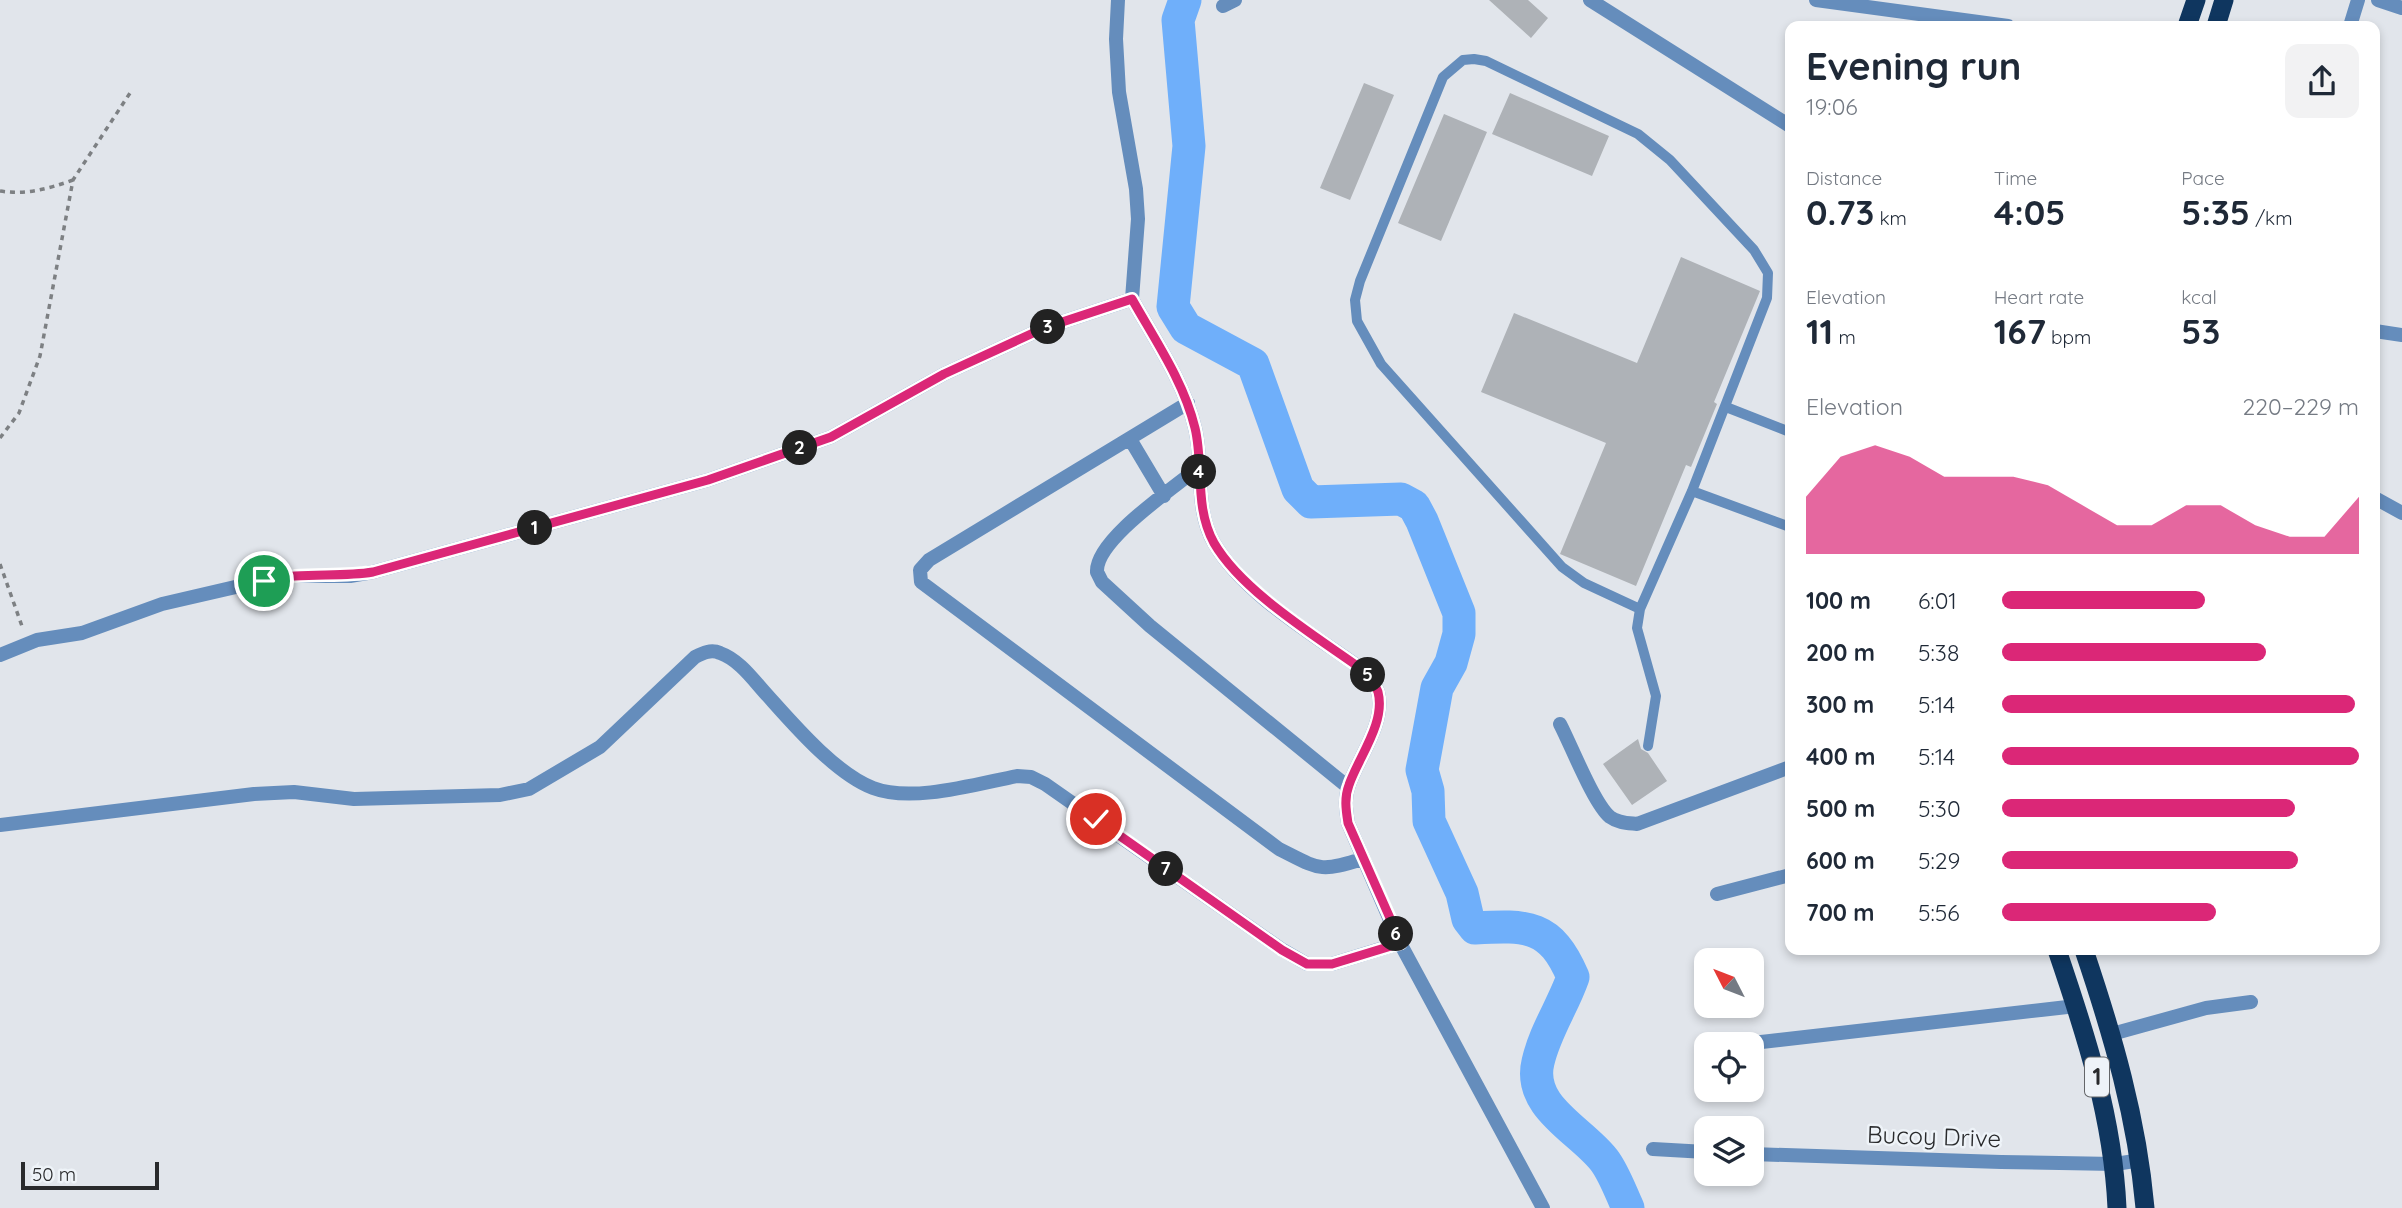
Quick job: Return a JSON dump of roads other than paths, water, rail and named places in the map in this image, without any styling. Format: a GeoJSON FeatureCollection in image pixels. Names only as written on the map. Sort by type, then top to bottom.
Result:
{"type":"FeatureCollection","features":[{"type":"Feature","properties":{"kind":"highway"},"geometry":{"type":"LineString","coordinates":[[2189,21],[2196,0]]}},
{"type":"Feature","properties":{"kind":"highway"},"geometry":{"type":"LineString","coordinates":[[2218,21],[2224,0]]}},
{"type":"Feature","properties":{"kind":"highway","name":"1"},"geometry":{"type":"LineString","coordinates":[[2059,955],[2107,1115],[2115,1164],[2117,1208]]}},
{"type":"Feature","properties":{"kind":"highway","name":"1"},"geometry":{"type":"LineString","coordinates":[[2086,955],[2129,1095],[2141,1160],[2145,1208]]}},
{"type":"Feature","properties":{"kind":"street"},"geometry":{"type":"LineString","coordinates":[[1118,0],[1116,39],[1119,92],[1136,188],[1138,219],[1132,299],[1188,403],[1195,428],[1200,497],[1213,541],[1239,576],[1367,673],[1378,692],[1377,712],[1371,736],[1348,787],[1345,803],[1348,823],[1401,943],[1542,1208]]}},
{"type":"Feature","properties":{"kind":"street"},"geometry":{"type":"LineString","coordinates":[[1816,0],[1971,21]]}},
{"type":"Feature","properties":{"kind":"street"},"geometry":{"type":"LineString","coordinates":[[2352,21],[2358,0]]}},
{"type":"Feature","properties":{"kind":"street"},"geometry":{"type":"LineString","coordinates":[[2378,0],[2402,8]]}},
{"type":"Feature","properties":{"kind":"street"},"geometry":{"type":"LineString","coordinates":[[1594,4],[1785,124]]}},
{"type":"Feature","properties":{"kind":"street"},"geometry":{"type":"LineString","coordinates":[[0,655],[51,636],[103,626],[162,604],[284,576],[351,576],[373,572],[708,480],[831,437],[944,374],[1044,328],[1132,299]]}},
{"type":"Feature","properties":{"kind":"street"},"geometry":{"type":"LineString","coordinates":[[2380,332],[2402,335]]}},
{"type":"Feature","properties":{"kind":"street"},"geometry":{"type":"LineString","coordinates":[[1188,403],[929,560],[920,570],[921,582],[1279,849],[1310,864],[1328,869],[1362,859]]}},
{"type":"Feature","properties":{"kind":"street"},"geometry":{"type":"LineString","coordinates":[[1130,439],[1164,496]]}},
{"type":"Feature","properties":{"kind":"street"},"geometry":{"type":"LineString","coordinates":[[1199,467],[1114,537],[1096,564],[1102,582],[1150,626],[1348,787]]}},
{"type":"Feature","properties":{"kind":"street"},"geometry":{"type":"LineString","coordinates":[[2380,501],[2402,513]]}},
{"type":"Feature","properties":{"kind":"street"},"geometry":{"type":"LineString","coordinates":[[0,825],[263,794],[294,792],[354,799],[500,795],[529,789],[600,747],[695,657],[707,651],[719,652],[746,671],[843,771],[873,788],[896,792],[929,792],[1017,776],[1031,778],[1045,784],[1282,950],[1307,964],[1332,964],[1401,943]]}},
{"type":"Feature","properties":{"kind":"street"},"geometry":{"type":"LineString","coordinates":[[1560,724],[1598,801],[1610,816],[1624,823],[1637,824],[1785,769]]}},
{"type":"Feature","properties":{"kind":"street"},"geometry":{"type":"LineString","coordinates":[[1717,894],[1785,876]]}},
{"type":"Feature","properties":{"kind":"street"},"geometry":{"type":"LineString","coordinates":[[2112,1034],[2196,1011],[2252,1002]]}},
{"type":"Feature","properties":{"kind":"street"},"geometry":{"type":"LineString","coordinates":[[1764,1042],[2076,1006]]}},
{"type":"Feature","properties":{"kind":"street"},"geometry":{"type":"LineString","coordinates":[[1653,1149],[1694,1151]]}},
{"type":"Feature","properties":{"kind":"street","name":"Bucoy Drive"},"geometry":{"type":"LineString","coordinates":[[1764,1154],[2115,1164],[2141,1160]]}},
{"type":"Feature","properties":{"kind":"lane"},"geometry":{"type":"LineString","coordinates":[[1640,609],[1584,583],[1540,546],[1381,364],[1357,321],[1355,300],[1360,281],[1443,77],[1452,66],[1462,61],[1486,61],[1638,134],[1670,160],[1754,250],[1768,273],[1768,298],[1692,491],[1640,609],[1637,628],[1656,696],[1648,746]]}},
{"type":"Feature","properties":{"kind":"lane"},"geometry":{"type":"LineString","coordinates":[[1726,407],[1785,430]]}},
{"type":"Feature","properties":{"kind":"lane"},"geometry":{"type":"LineString","coordinates":[[1692,491],[1785,525]]}},
{"type":"Feature","properties":{"kind":"waterway"},"geometry":{"type":"LineString","coordinates":[[1185,0],[1178,20],[1189,146],[1173,307],[1186,328],[1253,364],[1298,489],[1311,502],[1401,499],[1414,506],[1422,521],[1459,613],[1459,634],[1451,663],[1437,688],[1422,770],[1428,791],[1429,821],[1462,893],[1468,919],[1475,928],[1510,927],[1536,932],[1556,947],[1565,960],[1573,977],[1538,1062],[1540,1092],[1558,1117],[1604,1160],[1628,1208]]}}]}
